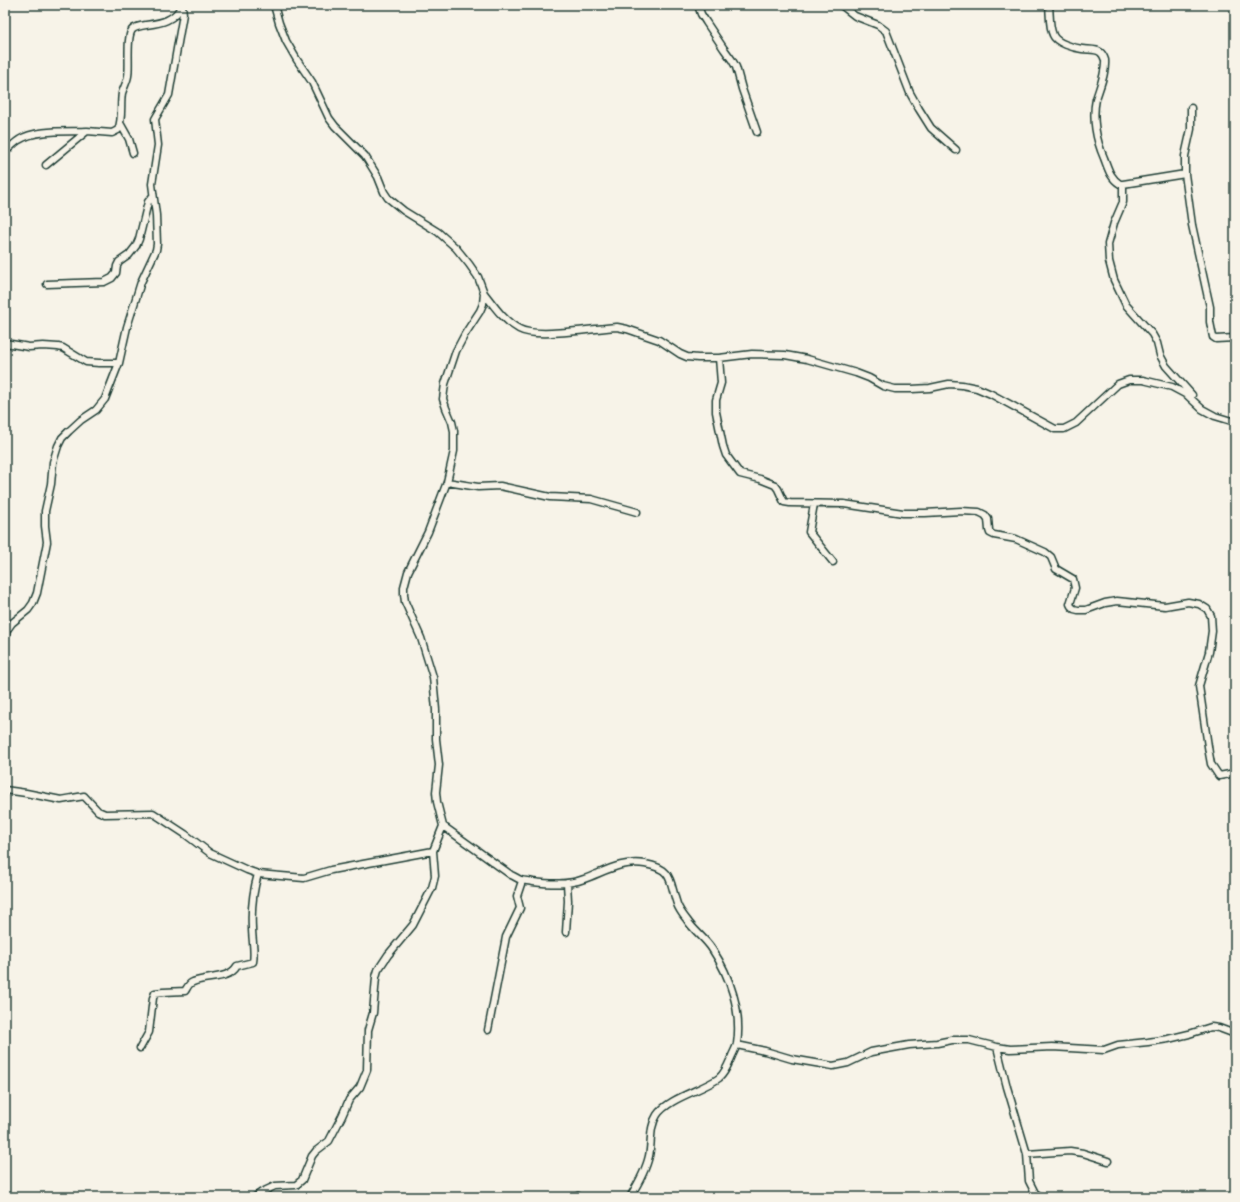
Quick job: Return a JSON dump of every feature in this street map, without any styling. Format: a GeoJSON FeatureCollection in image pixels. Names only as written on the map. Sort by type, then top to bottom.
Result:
{"type":"FeatureCollection","features":[{"type":"Feature","properties":{"kind":"street"},"geometry":{"type":"LineString","coordinates":[[5,152],[20,139],[33,134],[87,131],[115,132],[118,130],[123,92],[128,77],[130,39],[132,30],[136,27],[160,23],[177,14],[182,5]]}},
{"type":"Feature","properties":{"kind":"street"},"geometry":{"type":"LineString","coordinates":[[5,638],[7,630],[12,623],[28,610],[37,593],[47,542],[45,511],[51,484],[53,462],[58,446],[69,431],[81,420],[92,413],[105,399],[119,363],[127,328],[141,282],[156,250],[156,215],[152,184],[158,145],[155,119],[169,95],[182,14],[182,5]]}},
{"type":"Feature","properties":{"kind":"street"},"geometry":{"type":"LineString","coordinates":[[274,5],[286,40],[312,82],[329,118],[365,156],[378,177],[388,198],[404,211],[438,232],[456,248],[478,277],[484,293],[492,304],[508,322],[519,329],[526,332],[556,333],[617,327],[659,340],[687,357],[719,358],[752,354],[796,356],[856,373],[883,386],[895,389],[930,388],[949,384],[962,385],[977,388],[991,394],[1055,429],[1064,428],[1076,423],[1118,384],[1129,380],[1143,380],[1172,387],[1196,402]]}},
{"type":"Feature","properties":{"kind":"street"},"geometry":{"type":"LineString","coordinates":[[698,5],[701,14],[736,67],[757,132]]}},
{"type":"Feature","properties":{"kind":"street"},"geometry":{"type":"LineString","coordinates":[[841,5],[855,16],[878,25],[886,31],[910,93],[919,109],[931,128],[956,150]]}},
{"type":"Feature","properties":{"kind":"street"},"geometry":{"type":"LineString","coordinates":[[1049,5],[1051,29],[1053,37],[1056,40],[1080,49],[1099,51],[1103,54],[1104,70],[1095,107],[1097,142],[1112,178],[1120,184],[1123,184],[1134,181],[1185,174]]}},
{"type":"Feature","properties":{"kind":"street"},"geometry":{"type":"LineString","coordinates":[[1191,108],[1191,129],[1185,156],[1185,174],[1192,225],[1210,306],[1210,322],[1213,337],[1216,339],[1235,338]]}},
{"type":"Feature","properties":{"kind":"street"},"geometry":{"type":"LineString","coordinates":[[120,123],[129,138],[133,153]]}},
{"type":"Feature","properties":{"kind":"street"},"geometry":{"type":"LineString","coordinates":[[46,165],[87,131]]}},
{"type":"Feature","properties":{"kind":"street"},"geometry":{"type":"LineString","coordinates":[[1123,184],[1123,202],[1114,223],[1108,244],[1109,262],[1114,280],[1126,305],[1152,334],[1166,366],[1196,402],[1202,409],[1215,416],[1235,422]]}},
{"type":"Feature","properties":{"kind":"street"},"geometry":{"type":"LineString","coordinates":[[47,284],[104,282],[112,278],[116,273],[119,262],[129,255],[136,246],[148,202],[153,196]]}},
{"type":"Feature","properties":{"kind":"street"},"geometry":{"type":"LineString","coordinates":[[255,1197],[280,1185],[296,1185],[302,1180],[312,1156],[329,1141],[342,1116],[348,1100],[362,1082],[367,1070],[368,1030],[373,1013],[378,970],[388,955],[413,925],[432,888],[435,876],[433,851],[443,826],[436,792],[439,765],[436,739],[436,710],[433,677],[421,638],[405,602],[404,587],[408,572],[428,532],[447,482],[454,451],[455,439],[452,422],[444,399],[445,384],[456,351],[483,304],[484,293]]}},
{"type":"Feature","properties":{"kind":"street"},"geometry":{"type":"LineString","coordinates":[[5,343],[29,347],[58,347],[63,348],[86,362],[119,363]]}},
{"type":"Feature","properties":{"kind":"street"},"geometry":{"type":"LineString","coordinates":[[719,358],[721,383],[716,400],[716,412],[723,446],[728,459],[740,474],[760,479],[775,485],[784,502],[857,505],[876,510],[903,513],[961,511],[979,512],[985,515],[988,519],[988,530],[990,533],[1016,539],[1051,556],[1056,569],[1073,579],[1075,588],[1070,604],[1074,609],[1086,610],[1105,603],[1117,601],[1165,606],[1188,602],[1203,606],[1209,612],[1212,626],[1209,652],[1199,686],[1209,753],[1212,764],[1219,776],[1235,773]]}},
{"type":"Feature","properties":{"kind":"street"},"geometry":{"type":"LineString","coordinates":[[447,482],[478,487],[500,486],[550,497],[591,499],[637,512]]}},
{"type":"Feature","properties":{"kind":"street"},"geometry":{"type":"LineString","coordinates":[[814,504],[809,532],[833,562]]}},
{"type":"Feature","properties":{"kind":"street"},"geometry":{"type":"LineString","coordinates":[[5,790],[61,800],[84,796],[98,811],[105,814],[153,813],[210,853],[258,874],[304,878],[331,870],[433,851]]}},
{"type":"Feature","properties":{"kind":"street"},"geometry":{"type":"LineString","coordinates":[[443,826],[511,874],[522,880],[567,884],[585,879],[612,867],[635,863],[645,864],[665,871],[670,879],[678,906],[692,927],[711,948],[719,960],[732,991],[738,1033],[737,1045],[727,1068],[718,1078],[664,1107],[657,1114],[652,1128],[648,1160],[630,1197]]}},
{"type":"Feature","properties":{"kind":"street"},"geometry":{"type":"LineString","coordinates":[[140,1048],[148,1032],[153,998],[156,994],[163,992],[185,991],[193,982],[225,975],[233,972],[237,966],[253,962],[252,907],[258,874]]}},
{"type":"Feature","properties":{"kind":"street"},"geometry":{"type":"LineString","coordinates":[[488,1030],[506,937],[520,908],[517,896],[522,880]]}},
{"type":"Feature","properties":{"kind":"street"},"geometry":{"type":"LineString","coordinates":[[566,932],[568,901],[567,884]]}},
{"type":"Feature","properties":{"kind":"street"},"geometry":{"type":"LineString","coordinates":[[737,1045],[792,1059],[833,1066],[848,1063],[871,1052],[909,1045],[966,1040],[1010,1049],[1052,1047],[1104,1050],[1118,1045],[1168,1039],[1211,1027],[1235,1034]]}},
{"type":"Feature","properties":{"kind":"street"},"geometry":{"type":"LineString","coordinates":[[997,1047],[1027,1154],[1030,1184],[1035,1193],[1041,1197]]}},
{"type":"Feature","properties":{"kind":"street"},"geometry":{"type":"LineString","coordinates":[[1027,1154],[1070,1151],[1083,1153],[1108,1161]]}}]}
